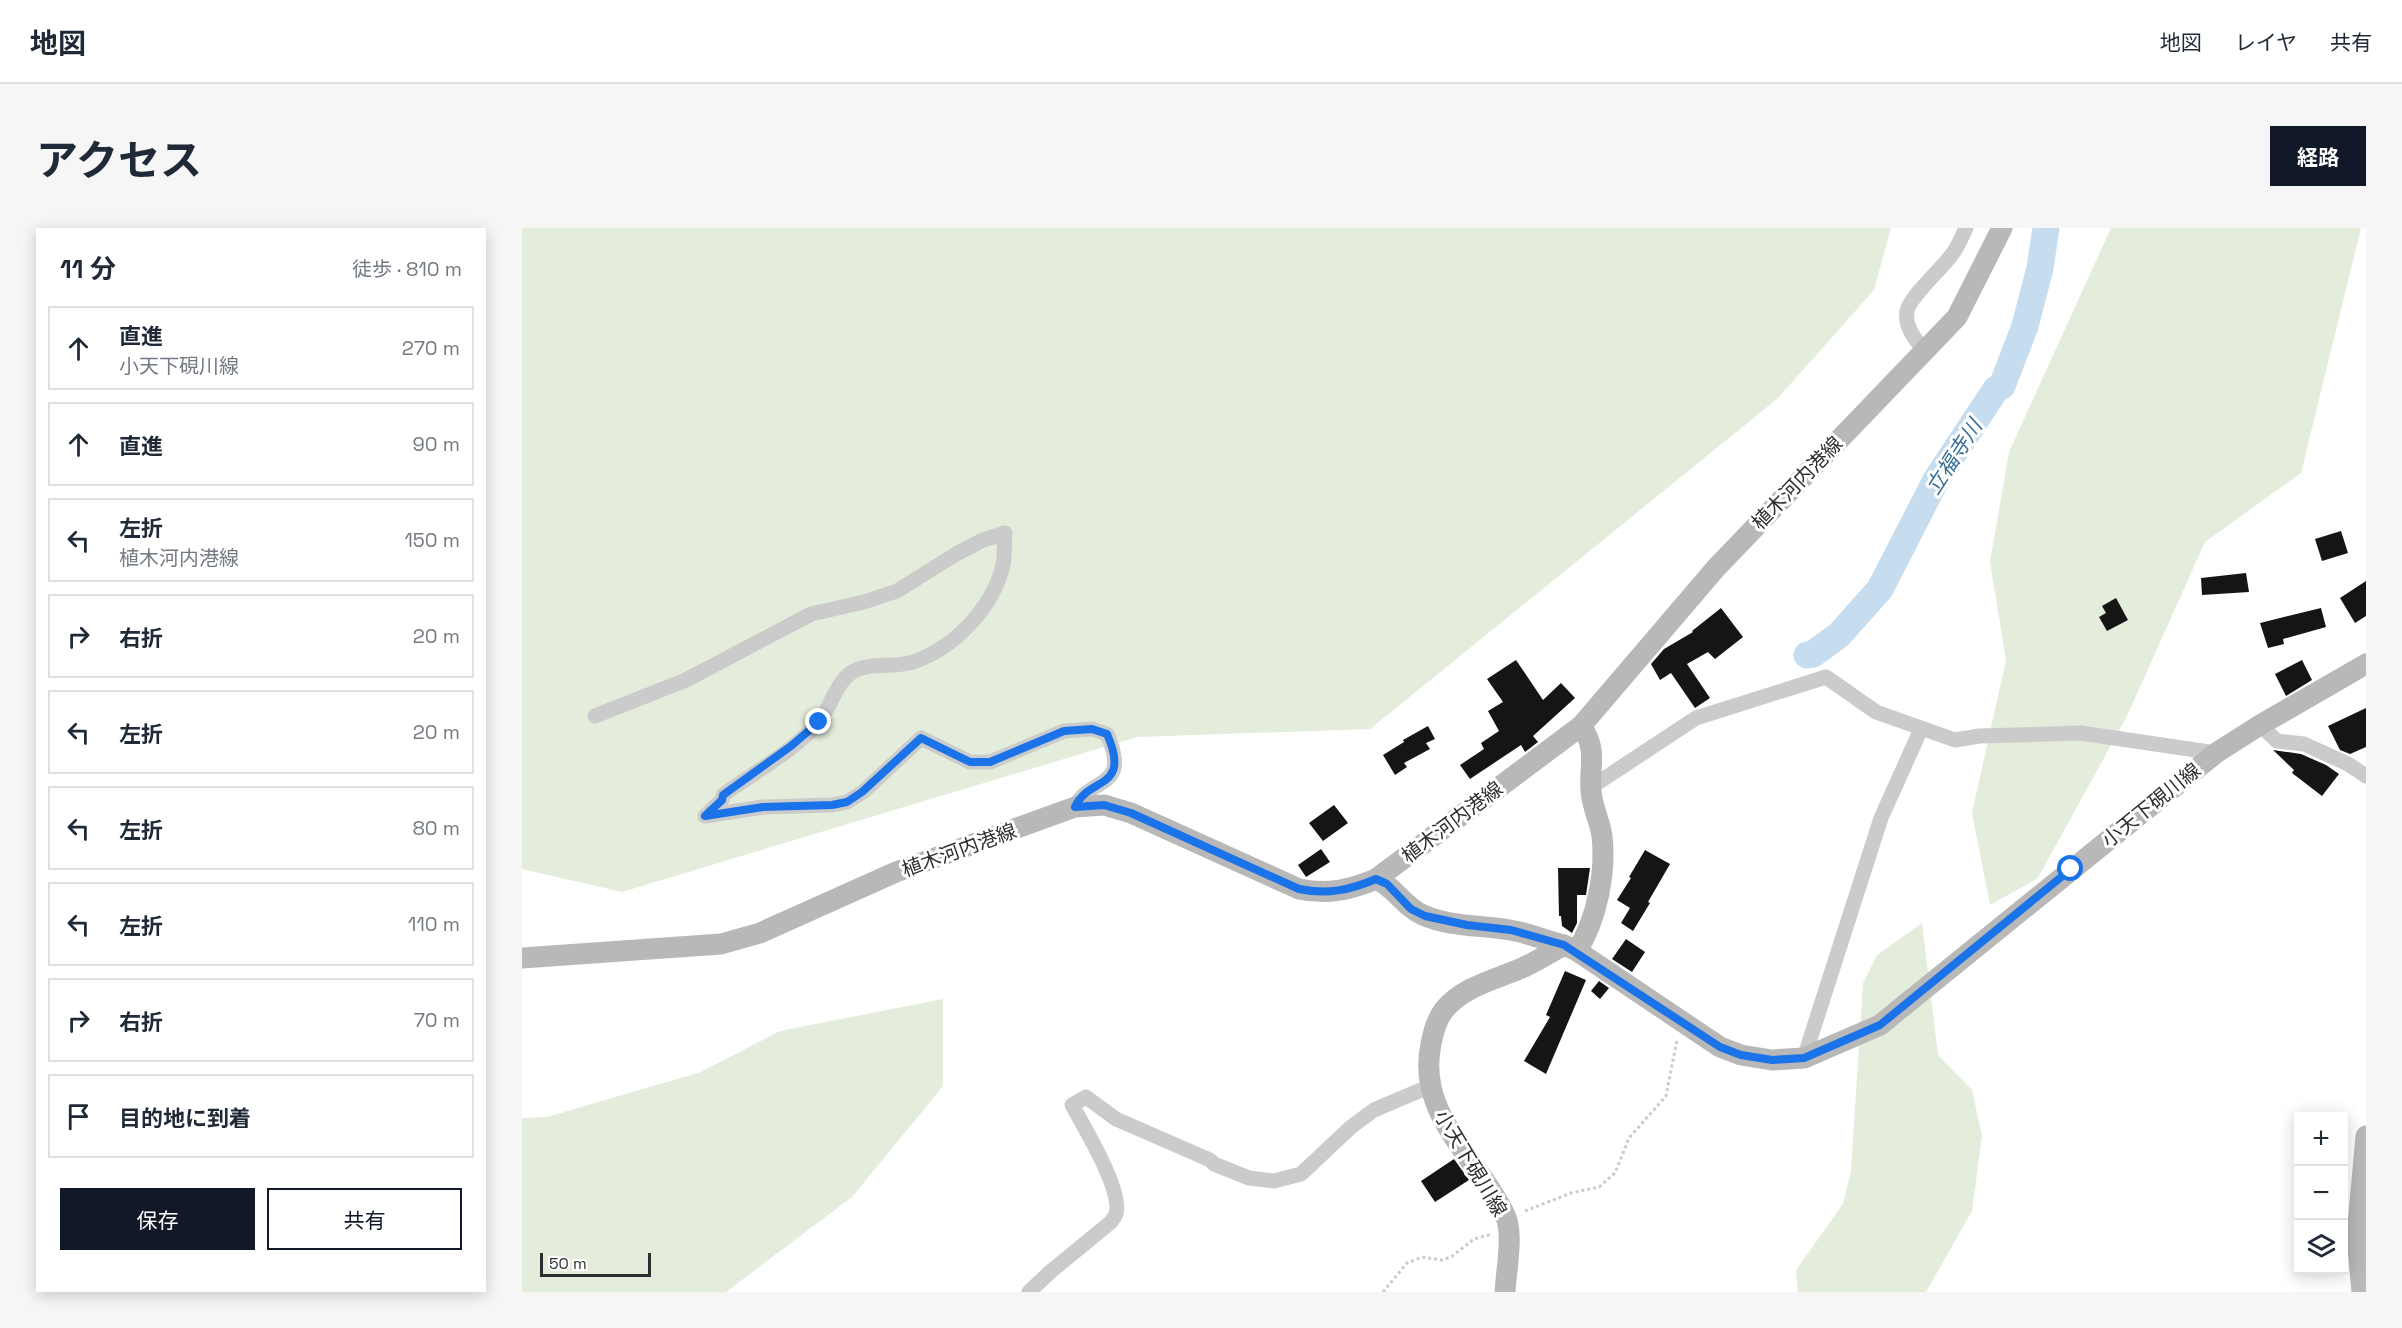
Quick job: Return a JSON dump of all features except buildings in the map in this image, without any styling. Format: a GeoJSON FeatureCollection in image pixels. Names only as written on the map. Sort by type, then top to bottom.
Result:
{"type":"FeatureCollection","features":[{"type":"Feature","properties":{"kind":"main road","name":"植木河内港線"},"geometry":{"type":"LineString","coordinates":[[522,958],[722,944],[760,933],[896,872],[1075,807],[1104,805],[1131,813],[1299,889],[1316,892],[1345,891],[1376,879],[1581,726],[1716,568],[1957,317],[2002,228]]}},
{"type":"Feature","properties":{"kind":"main road","name":"小天下硯川線"},"geometry":{"type":"LineString","coordinates":[[1505,1292],[1508,1235],[1506,1217],[1439,1113],[1429,1088],[1427,1060],[1433,1034],[1444,1010],[1468,990],[1571,948],[1720,1047],[1741,1055],[1772,1060],[1804,1058],[1880,1025],[2216,753],[2366,664]]}},
{"type":"Feature","properties":{"kind":"main road"},"geometry":{"type":"LineString","coordinates":[[1376,879],[1387,884],[1411,909],[1425,916],[1467,925],[1511,930],[1571,948],[1584,940],[1597,904],[1604,867],[1602,835],[1591,792],[1593,752],[1588,736],[1581,726]]}},
{"type":"Feature","properties":{"kind":"main road"},"geometry":{"type":"LineString","coordinates":[[2362,1292],[2357,1236],[2366,1136]]}},
{"type":"Feature","properties":{"kind":"street"},"geometry":{"type":"LineString","coordinates":[[1925,352],[1910,332],[1907,311],[1918,291],[1932,279],[1954,251],[1966,228]]}},
{"type":"Feature","properties":{"kind":"street"},"geometry":{"type":"LineString","coordinates":[[595,716],[686,680],[812,614],[864,602],[897,591],[982,540],[1005,533],[1003,564],[991,595],[964,631],[933,653],[911,662],[876,665],[854,671],[843,680],[819,722],[791,746],[723,795],[722,800],[705,816],[763,807],[832,805],[847,802],[862,792],[921,738],[970,762],[990,762],[1064,731],[1092,729],[1107,734],[1113,749],[1113,770],[1108,779],[1078,800],[1075,807]]}},
{"type":"Feature","properties":{"kind":"street"},"geometry":{"type":"LineString","coordinates":[[1591,784],[1599,782],[1696,718],[1826,677],[1833,680],[1858,702],[1876,712],[1955,740],[1979,736],[2081,733],[2216,753]]}},
{"type":"Feature","properties":{"kind":"street"},"geometry":{"type":"LineString","coordinates":[[2260,725],[2277,741],[2304,744],[2348,764],[2366,776]]}},
{"type":"Feature","properties":{"kind":"street"},"geometry":{"type":"LineString","coordinates":[[1804,1058],[1881,818],[1921,729]]}},
{"type":"Feature","properties":{"kind":"street"},"geometry":{"type":"LineString","coordinates":[[1029,1292],[1111,1222],[1116,1214],[1115,1193],[1105,1168],[1072,1105],[1086,1097],[1116,1119],[1210,1160],[1214,1164],[1249,1178],[1274,1181],[1301,1174],[1351,1127],[1374,1110],[1429,1088]]}},
{"type":"Feature","properties":{"kind":"path"},"geometry":{"type":"LineString","coordinates":[[1525,1211],[1571,1193],[1599,1186],[1615,1173],[1629,1138],[1666,1096],[1683,1024]]}},
{"type":"Feature","properties":{"kind":"path"},"geometry":{"type":"LineString","coordinates":[[1383,1292],[1407,1263],[1422,1257],[1442,1260],[1450,1257],[1474,1239],[1493,1234],[1508,1235]]}},
{"type":"Feature","properties":{"kind":"green space"},"geometry":{"type":"Polygon","coordinates":[[[522,228],[1891,228],[1874,290],[1777,399],[1370,729],[1137,737],[622,892],[522,869],[522,228]]]}},
{"type":"Feature","properties":{"kind":"green space"},"geometry":{"type":"Polygon","coordinates":[[[2111,228],[2361,228],[2301,473],[2205,542],[2127,716],[2038,878],[1990,905],[1972,813],[2006,660],[1990,562],[2009,452],[2111,228]]]}},
{"type":"Feature","properties":{"kind":"green space"},"geometry":{"type":"Polygon","coordinates":[[[1922,923],[1938,1055],[1972,1090],[1982,1136],[1972,1211],[1926,1292],[1798,1292],[1796,1270],[1843,1204],[1851,1171],[1863,983],[1877,955],[1922,923]]]}},
{"type":"Feature","properties":{"kind":"green space"},"geometry":{"type":"Polygon","coordinates":[[[943,999],[943,1086],[852,1197],[726,1292],[522,1292],[522,1118],[547,1117],[701,1072],[780,1031],[943,999]]]}},
{"type":"Feature","properties":{"kind":"waterway","name":"立福寺川"},"geometry":{"type":"LineString","coordinates":[[1807,655],[1813,654],[1839,635],[1880,589],[1936,480],[1996,389],[2002,386],[2025,326],[2040,268],[2046,228]]}},
{"type":"Feature","properties":{"kind":"route"},"geometry":{"type":"LineString","coordinates":[[819,722],[791,746],[723,795],[722,800],[705,816],[763,807],[832,805],[847,802],[862,792],[921,738],[970,762],[990,762],[1064,731],[1092,729],[1107,734],[1113,749],[1113,770],[1108,779],[1078,800],[1075,807],[1104,805],[1131,813],[1299,889],[1316,892],[1345,891],[1376,879],[1387,884],[1411,909],[1425,916],[1467,925],[1511,930],[1564,945],[1577,951],[1720,1047],[1741,1055],[1772,1060],[1804,1058],[1880,1025],[2071,869]]}}]}
